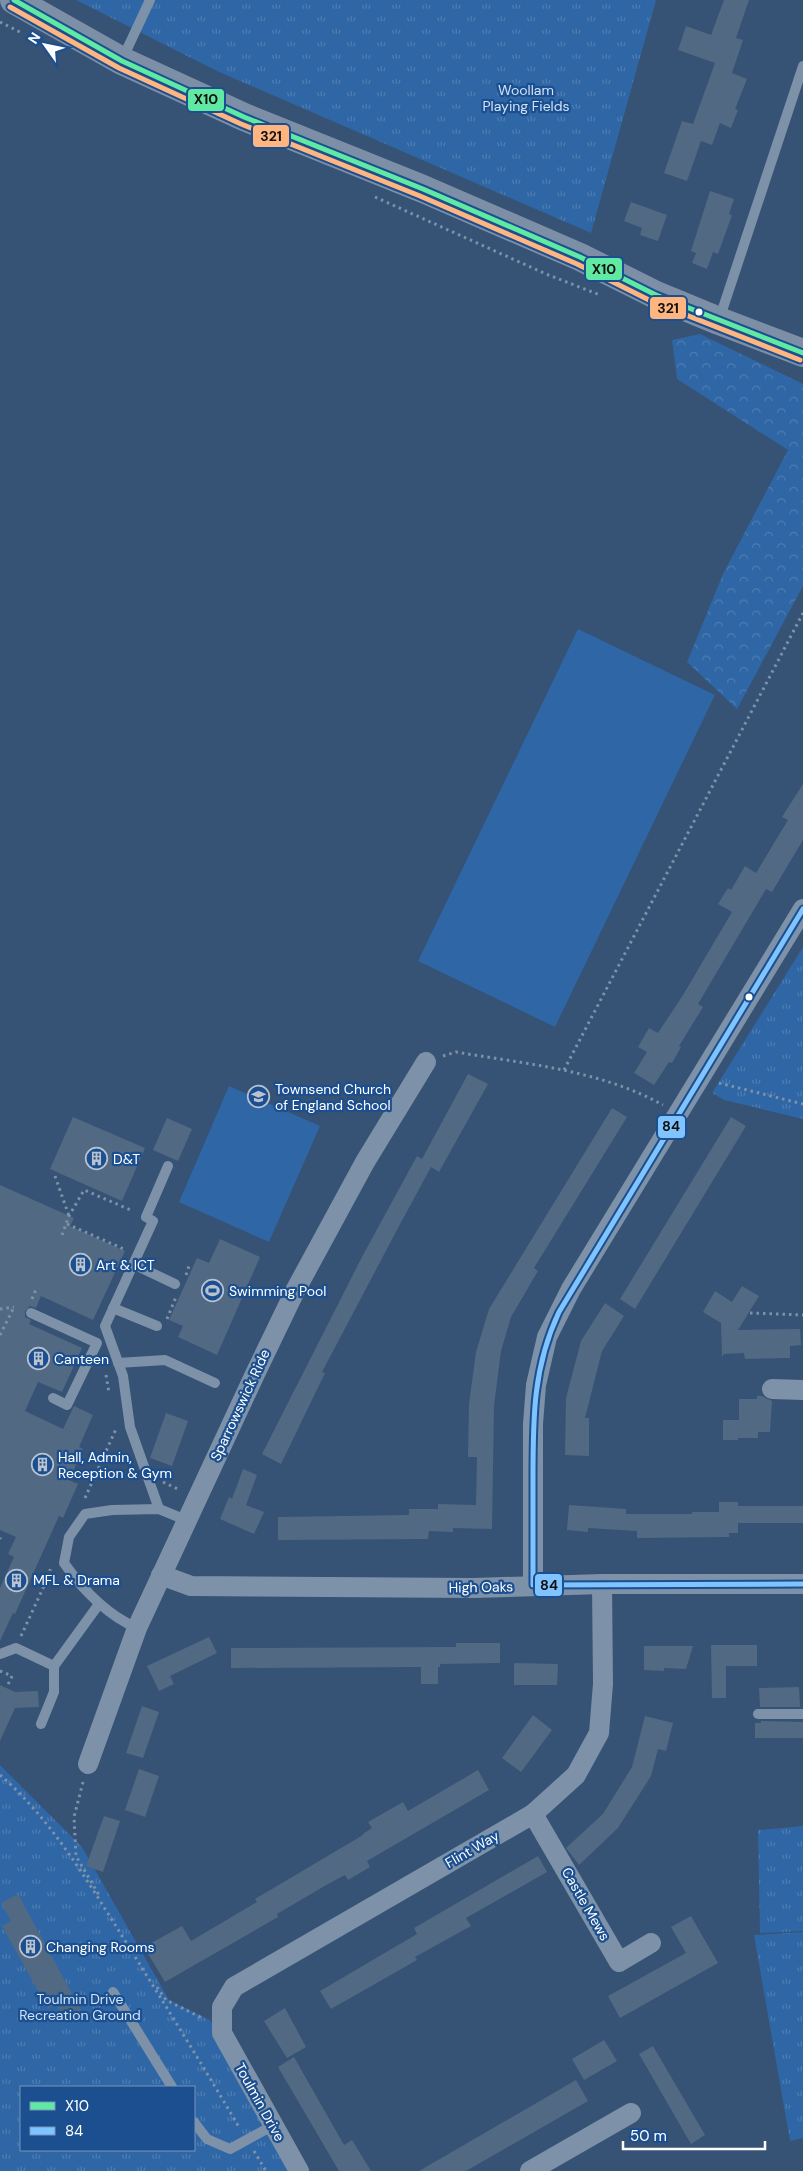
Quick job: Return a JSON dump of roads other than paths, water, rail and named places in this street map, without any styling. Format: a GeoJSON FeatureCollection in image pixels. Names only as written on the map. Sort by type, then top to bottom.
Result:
{"type":"FeatureCollection","features":[{"type":"Feature","properties":{"kind":"main road"},"geometry":{"type":"LineString","coordinates":[[14,0],[122,60],[244,118],[423,189],[580,257],[656,294],[719,321],[803,353]]}},
{"type":"Feature","properties":{"kind":"street"},"geometry":{"type":"LineString","coordinates":[[533,1585],[533,1424],[536,1385],[545,1345],[571,1289],[803,909]]}},
{"type":"Feature","properties":{"kind":"street","name":"Sparrowswick Ride"},"geometry":{"type":"LineString","coordinates":[[88,1764],[137,1628],[295,1291],[365,1162],[426,1062]]}},
{"type":"Feature","properties":{"kind":"street"},"geometry":{"type":"LineString","coordinates":[[772,1389],[803,1390]]}},
{"type":"Feature","properties":{"kind":"street","name":"High Oaks"},"geometry":{"type":"LineString","coordinates":[[161,1575],[191,1586],[474,1588],[602,1584],[803,1584]]}},
{"type":"Feature","properties":{"kind":"street","name":"Flint Way"},"geometry":{"type":"LineString","coordinates":[[222,2031],[222,2007],[234,1987],[534,1814],[576,1776],[598,1732],[604,1684],[602,1584]]}},
{"type":"Feature","properties":{"kind":"street","name":"Castle Mews"},"geometry":{"type":"LineString","coordinates":[[534,1814],[619,1962],[651,1943]]}},
{"type":"Feature","properties":{"kind":"street","name":"Toulmin Drive"},"geometry":{"type":"LineString","coordinates":[[222,2031],[272,2126],[299,2171]]}},
{"type":"Feature","properties":{"kind":"street"},"geometry":{"type":"LineString","coordinates":[[530,2171],[631,2113]]}},
{"type":"Feature","properties":{"kind":"lane"},"geometry":{"type":"LineString","coordinates":[[122,60],[150,0]]}},
{"type":"Feature","properties":{"kind":"lane"},"geometry":{"type":"LineString","coordinates":[[719,321],[803,66]]}},
{"type":"Feature","properties":{"kind":"lane"},"geometry":{"type":"LineString","coordinates":[[158,1509],[130,1427],[124,1376],[105,1326],[154,1220],[146,1217],[168,1166]]}},
{"type":"Feature","properties":{"kind":"lane"},"geometry":{"type":"LineString","coordinates":[[133,1264],[175,1284]]}},
{"type":"Feature","properties":{"kind":"lane"},"geometry":{"type":"LineString","coordinates":[[31,1308],[96,1343]]}},
{"type":"Feature","properties":{"kind":"lane"},"geometry":{"type":"LineString","coordinates":[[114,1308],[157,1326]]}},
{"type":"Feature","properties":{"kind":"lane"},"geometry":{"type":"LineString","coordinates":[[53,1398],[67,1405],[96,1343],[110,1338]]}},
{"type":"Feature","properties":{"kind":"lane"},"geometry":{"type":"LineString","coordinates":[[118,1362],[165,1360],[216,1384]]}},
{"type":"Feature","properties":{"kind":"lane"},"geometry":{"type":"LineString","coordinates":[[137,1628],[99,1604],[77,1581],[64,1563],[69,1537],[85,1514],[112,1510],[158,1509],[186,1520]]}},
{"type":"Feature","properties":{"kind":"lane"},"geometry":{"type":"LineString","coordinates":[[41,1724],[54,1692],[54,1666],[99,1604]]}},
{"type":"Feature","properties":{"kind":"lane"},"geometry":{"type":"LineString","coordinates":[[0,1654],[16,1648],[54,1666]]}},
{"type":"Feature","properties":{"kind":"lane"},"geometry":{"type":"LineString","coordinates":[[758,1714],[803,1714]]}},
{"type":"Feature","properties":{"kind":"lane"},"geometry":{"type":"LineString","coordinates":[[113,1992],[171,2086]]}},
{"type":"Feature","properties":{"kind":"lane"},"geometry":{"type":"LineString","coordinates":[[195,2123],[207,2139],[230,2149],[272,2126]]}},
{"type":"Feature","properties":{"kind":"place","name":"Townsend Church of England School"},"geometry":{"type":"Point","coordinates":[259,1097]}},
{"type":"Feature","properties":{"kind":"place","name":"D&T"},"geometry":{"type":"Point","coordinates":[97,1159]}},
{"type":"Feature","properties":{"kind":"place","name":"Art & ICT"},"geometry":{"type":"Point","coordinates":[80,1265]}},
{"type":"Feature","properties":{"kind":"place","name":"Swimming Pool"},"geometry":{"type":"Point","coordinates":[213,1291]}},
{"type":"Feature","properties":{"kind":"place","name":"Canteen"},"geometry":{"type":"Point","coordinates":[38,1359]}},
{"type":"Feature","properties":{"kind":"place","name":"Hall, Admin, Reception & Gym"},"geometry":{"type":"Point","coordinates":[42,1465]}},
{"type":"Feature","properties":{"kind":"place","name":"MFL & Drama"},"geometry":{"type":"Point","coordinates":[17,1580]}},
{"type":"Feature","properties":{"kind":"place","name":"Changing Rooms"},"geometry":{"type":"Point","coordinates":[30,1947]}},
{"type":"Feature","properties":{"kind":"park label","name":"Woollam Playing Fields"},"geometry":{"type":"Point","coordinates":[526,98]}},
{"type":"Feature","properties":{"kind":"park label","name":"Toulmin Drive Recreation Ground"},"geometry":{"type":"Point","coordinates":[80,2008]}}]}
